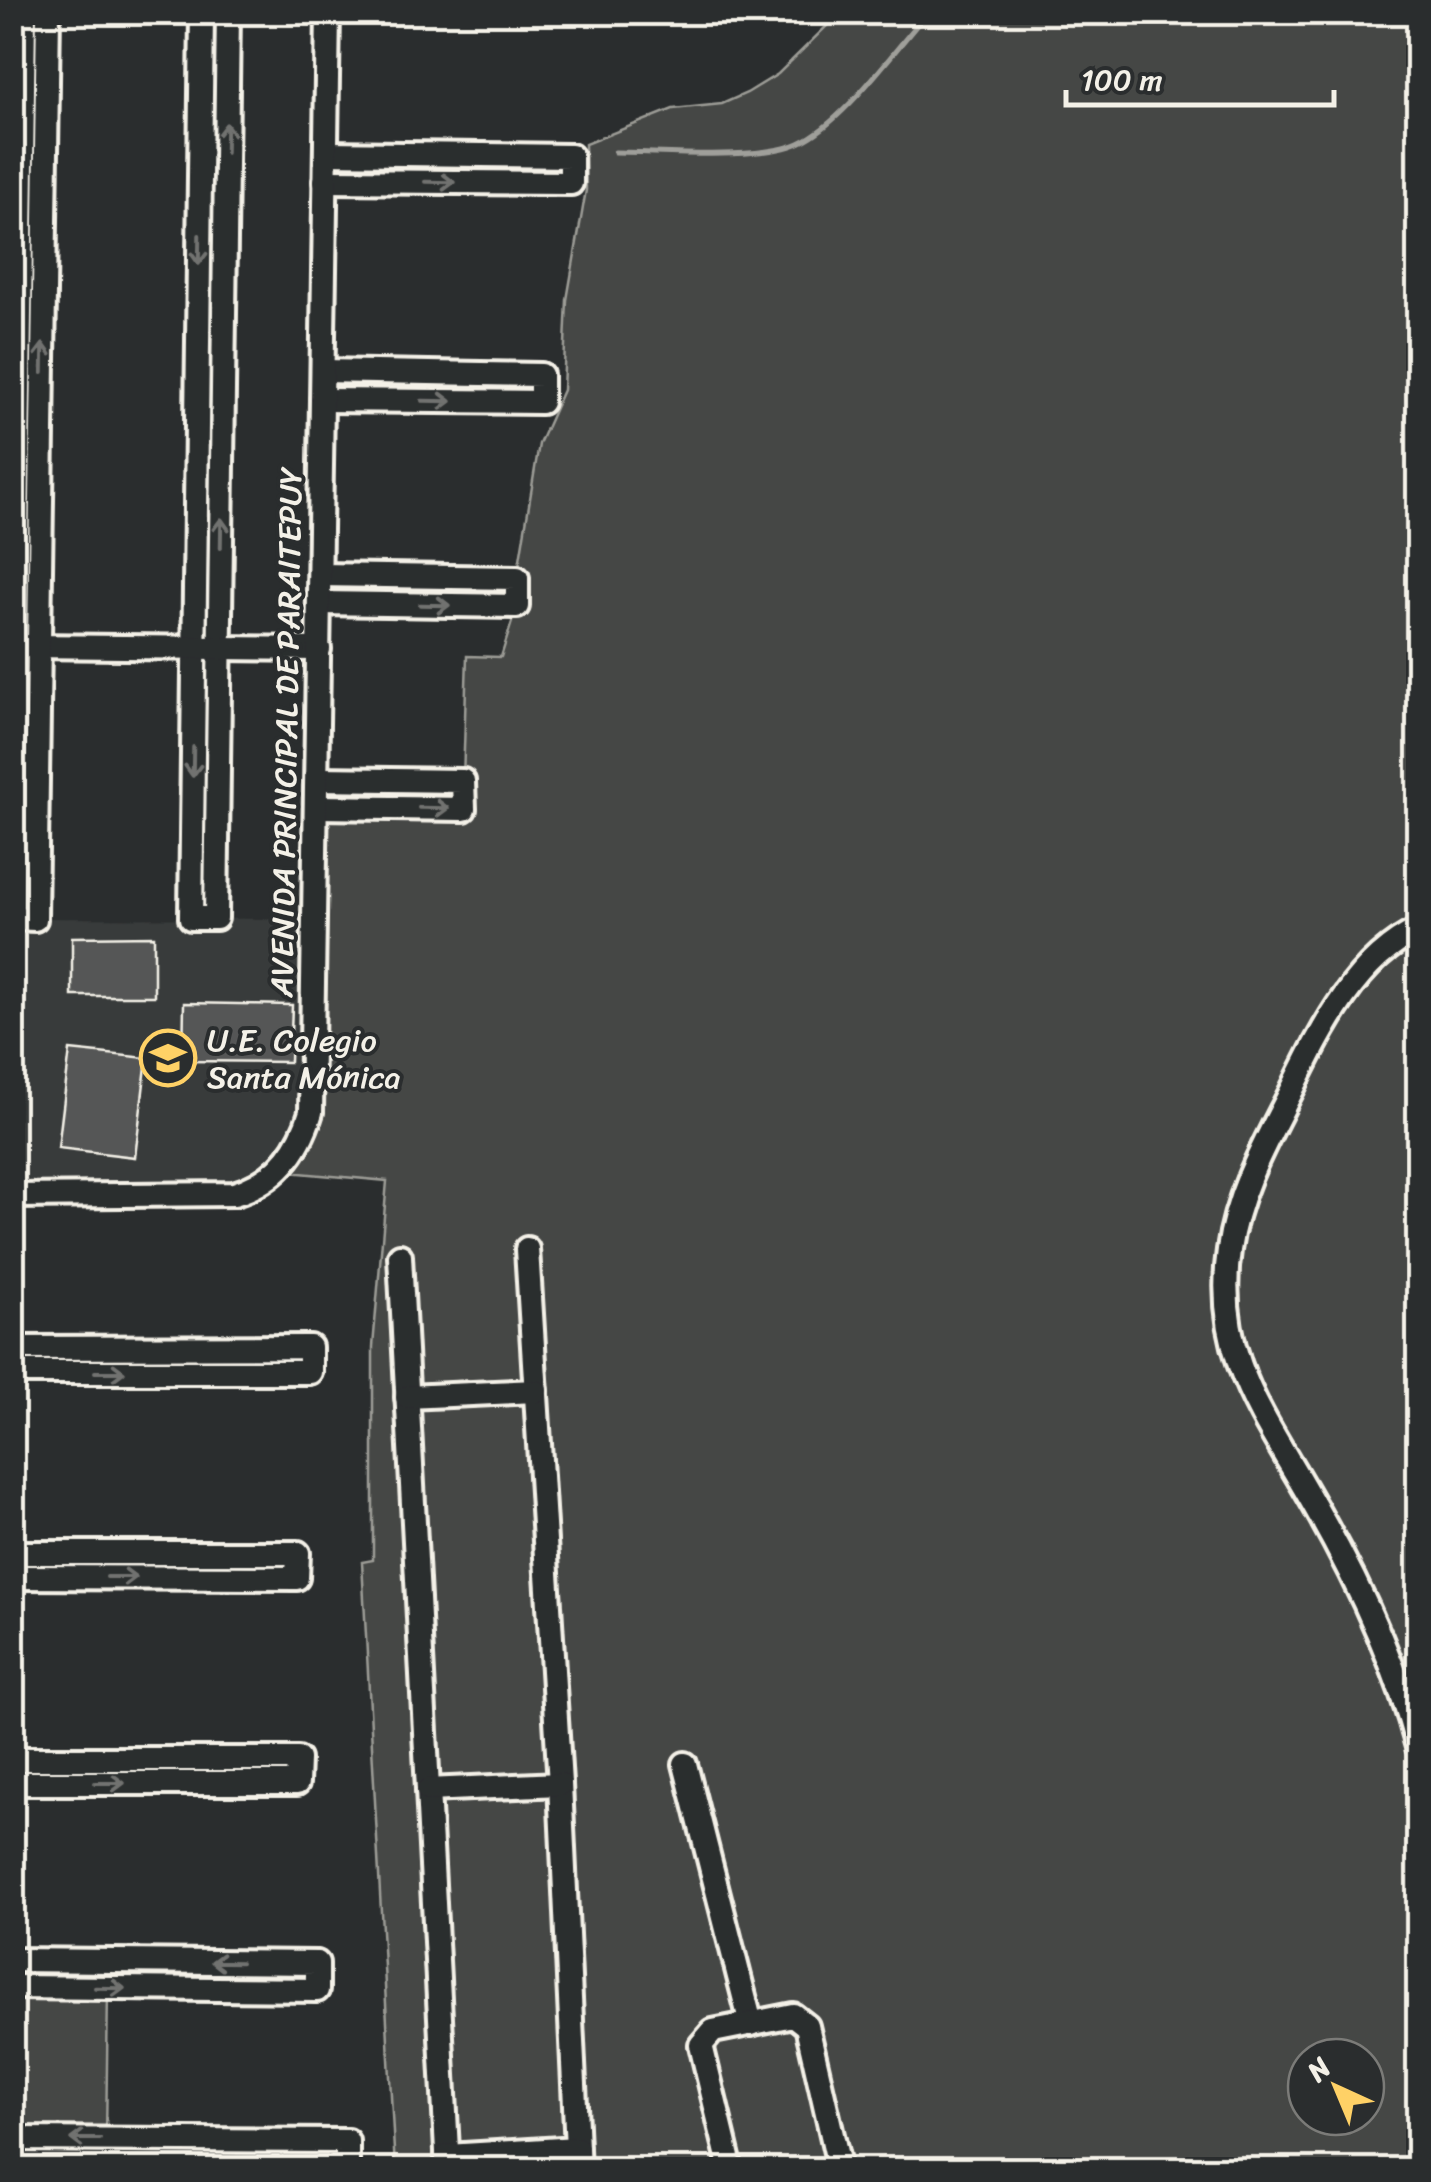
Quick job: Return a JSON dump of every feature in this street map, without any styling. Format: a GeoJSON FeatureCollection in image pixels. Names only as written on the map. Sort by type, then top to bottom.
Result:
{"type":"FeatureCollection","features":[{"type":"Feature","properties":{"kind":"street"},"geometry":{"type":"LineString","coordinates":[[24,12],[33,181]]}},
{"type":"Feature","properties":{"kind":"street"},"geometry":{"type":"LineString","coordinates":[[12,916],[33,181],[48,12]]}},
{"type":"Feature","properties":{"kind":"street"},"geometry":{"type":"LineString","coordinates":[[202,12],[191,918],[216,918],[228,12]]}},
{"type":"Feature","properties":{"kind":"street","name":"AVENIDA PRINCIPAL DE PARAITEPUY"},"geometry":{"type":"LineString","coordinates":[[12,1196],[224,1196],[250,1190],[289,1159],[306,1128],[314,1095],[328,12]]}},
{"type":"Feature","properties":{"kind":"street"},"geometry":{"type":"LineString","coordinates":[[325,181],[571,184],[571,156],[326,153]]}},
{"type":"Feature","properties":{"kind":"street"},"geometry":{"type":"LineString","coordinates":[[200,181],[226,180]]}},
{"type":"Feature","properties":{"kind":"street"},"geometry":{"type":"LineString","coordinates":[[322,371],[541,375],[541,402],[322,400]]}},
{"type":"Feature","properties":{"kind":"street"},"geometry":{"type":"LineString","coordinates":[[320,575],[517,578],[517,606],[320,604]]}},
{"type":"Feature","properties":{"kind":"street"},"geometry":{"type":"LineString","coordinates":[[22,646],[319,648]]}},
{"type":"Feature","properties":{"kind":"street"},"geometry":{"type":"LineString","coordinates":[[318,779],[463,781],[464,808],[318,807]]}},
{"type":"Feature","properties":{"kind":"street"},"geometry":{"type":"LineString","coordinates":[[1418,930],[1394,944],[1360,977],[1306,1060],[1237,1209],[1226,1287],[1228,1321],[1239,1371],[1388,1647],[1418,1747]]}},
{"type":"Feature","properties":{"kind":"street"},"geometry":{"type":"LineString","coordinates":[[400,1256],[448,2163],[578,2159],[560,1784],[527,1250]]}},
{"type":"Feature","properties":{"kind":"street"},"geometry":{"type":"LineString","coordinates":[[12,1348],[310,1348],[310,1372],[12,1372]]}},
{"type":"Feature","properties":{"kind":"street"},"geometry":{"type":"LineString","coordinates":[[407,1397],[536,1391]]}},
{"type":"Feature","properties":{"kind":"street"},"geometry":{"type":"LineString","coordinates":[[12,1553],[298,1553],[297,1578],[12,1577]]}},
{"type":"Feature","properties":{"kind":"street"},"geometry":{"type":"LineString","coordinates":[[12,1759],[298,1759],[298,1783],[12,1783]]}},
{"type":"Feature","properties":{"kind":"street"},"geometry":{"type":"LineString","coordinates":[[686,1764],[751,2024]]}},
{"type":"Feature","properties":{"kind":"street"},"geometry":{"type":"LineString","coordinates":[[428,1790],[560,1784]]}},
{"type":"Feature","properties":{"kind":"street"},"geometry":{"type":"LineString","coordinates":[[12,1960],[317,1963],[317,1990],[12,1988]]}},
{"type":"Feature","properties":{"kind":"street"},"geometry":{"type":"LineString","coordinates":[[731,2170],[700,2046],[713,2031],[793,2015],[804,2020],[840,2170]]}},
{"type":"Feature","properties":{"kind":"street"},"geometry":{"type":"LineString","coordinates":[[12,2139],[346,2141],[347,2167],[12,2164]]}},
{"type":"Feature","properties":{"kind":"shaded area"},"geometry":{"type":"Polygon","coordinates":[[[840,13],[1418,13],[1418,2169],[395,2169],[362,1562],[373,1560],[373,1347],[387,1181],[277,1171],[298,1145],[318,779],[463,781],[467,656],[501,657],[517,606],[320,603],[320,575],[517,578],[539,444],[563,390],[567,300],[586,190],[585,144],[673,109],[722,104],[778,74],[840,13]]]}},
{"type":"Feature","properties":{"kind":"shaded area"},"geometry":{"type":"Polygon","coordinates":[[[326,153],[571,156],[571,183],[325,181],[326,153]]]}},
{"type":"Feature","properties":{"kind":"shaded area"},"geometry":{"type":"Polygon","coordinates":[[[323,371],[541,375],[541,402],[322,400],[323,371]]]}},
{"type":"Feature","properties":{"kind":"shaded area","name":"U.E. Colegio Santa Mónica"},"geometry":{"type":"Polygon","coordinates":[[[23,918],[317,919],[314,1095],[264,1182],[19,1196],[23,918]]]}},
{"type":"Feature","properties":{"kind":"shaded area"},"geometry":{"type":"Polygon","coordinates":[[[13,1960],[317,1963],[317,1990],[108,1989],[106,2139],[347,2141],[347,2167],[13,2164],[13,1960]]]}},
{"type":"Feature","properties":{"kind":"building"},"geometry":{"type":"Polygon","coordinates":[[[154,936],[154,996],[72,996],[72,937],[154,936]]]}},
{"type":"Feature","properties":{"kind":"building"},"geometry":{"type":"Polygon","coordinates":[[[184,1003],[292,1005],[290,1062],[183,1061],[184,1003]]]}},
{"type":"Feature","properties":{"kind":"building"},"geometry":{"type":"Polygon","coordinates":[[[70,1050],[147,1058],[135,1157],[58,1148],[70,1050]]]}},
{"type":"Feature","properties":{"kind":"waterway"},"geometry":{"type":"LineString","coordinates":[[615,152],[735,154],[799,143],[851,103],[928,12]]}},
{"type":"Feature","properties":{"kind":"place","name":"U.E. Colegio Santa Mónica"},"geometry":{"type":"Point","coordinates":[168,1058]}}]}
